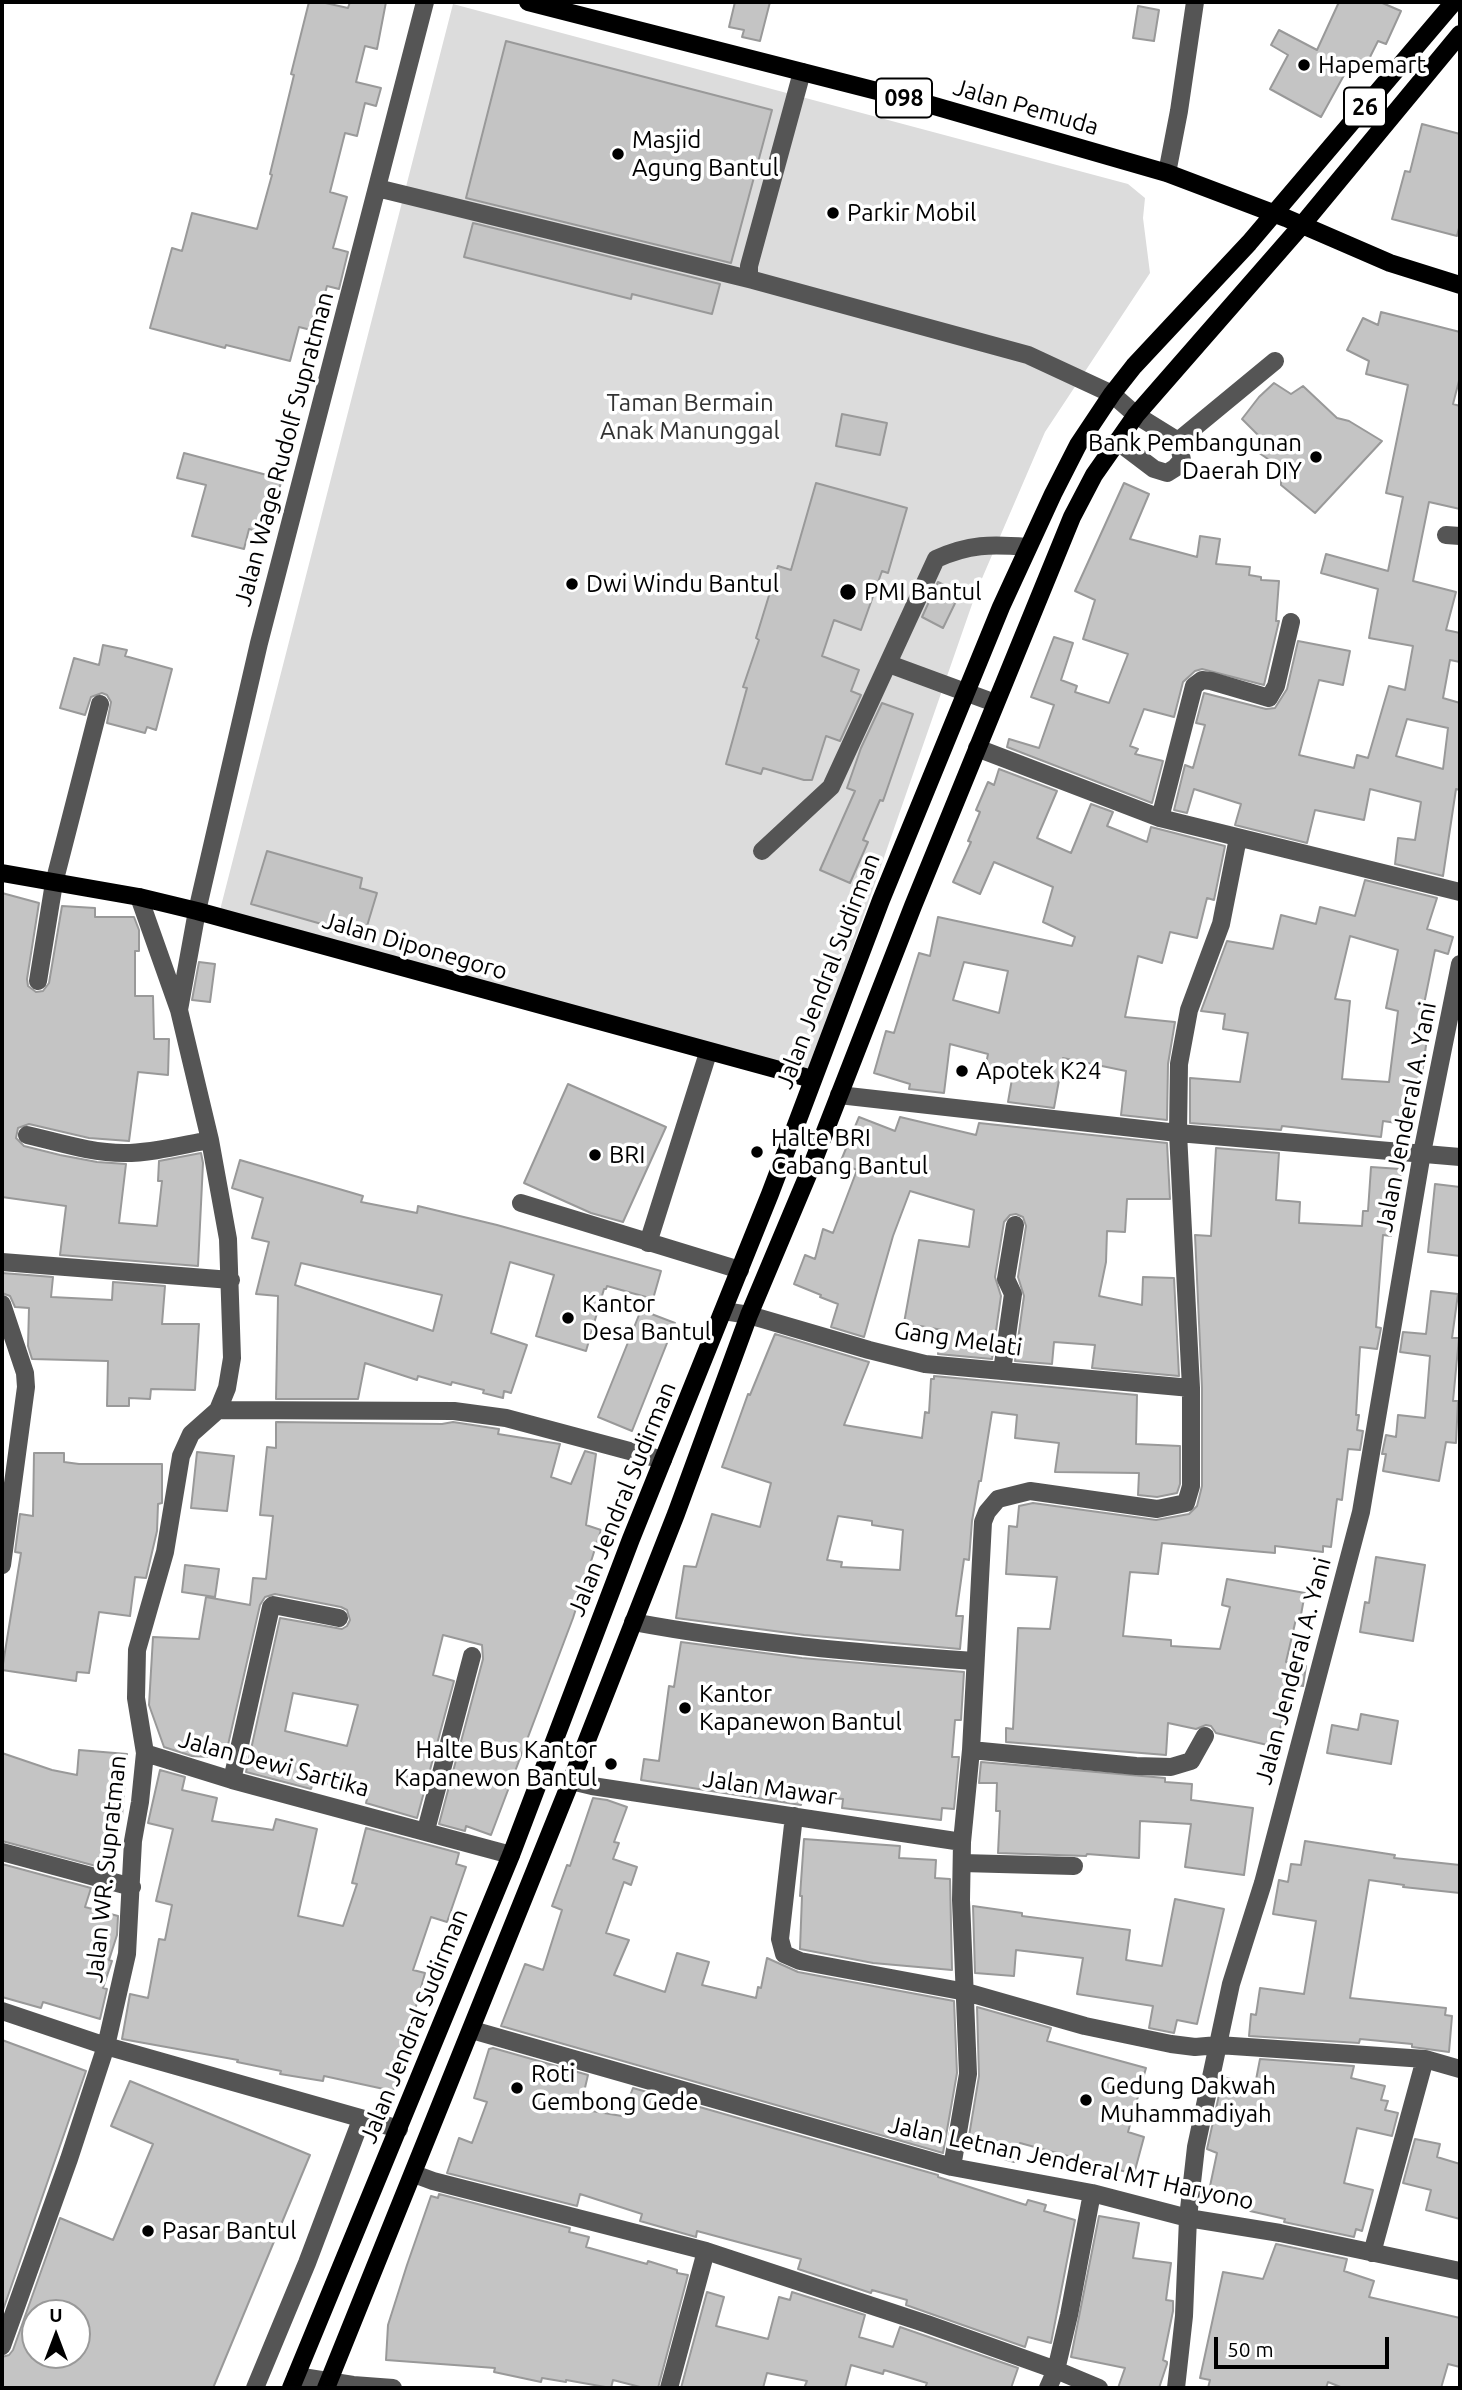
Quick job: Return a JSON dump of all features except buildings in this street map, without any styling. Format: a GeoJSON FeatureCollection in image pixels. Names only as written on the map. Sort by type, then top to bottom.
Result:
{"type":"FeatureCollection","features":[{"type":"Feature","properties":{"kind":"main road","name":"Jalan Pemuda"},"geometry":{"type":"LineString","coordinates":[[528,2],[924,103],[1167,173],[1275,213],[1390,264],[1460,285]]}},
{"type":"Feature","properties":{"kind":"main road","name":"26"},"geometry":{"type":"LineString","coordinates":[[1275,213],[1454,2]]}},
{"type":"Feature","properties":{"kind":"main road","name":"26"},"geometry":{"type":"LineString","coordinates":[[1302,225],[1460,34]]}},
{"type":"Feature","properties":{"kind":"main road","name":"Jalan Jendral Sudirman"},"geometry":{"type":"LineString","coordinates":[[293,2382],[498,1888],[663,1460],[740,1270],[881,900],[1027,547],[1078,445],[1112,394],[1275,213]]}},
{"type":"Feature","properties":{"kind":"main road"},"geometry":{"type":"LineString","coordinates":[[328,2385],[571,1781],[676,1514],[749,1315],[1072,517],[1094,475],[1136,415],[1302,225]]}},
{"type":"Feature","properties":{"kind":"main road","name":"Jalan Diponegoro"},"geometry":{"type":"LineString","coordinates":[[2,873],[139,897],[197,911],[708,1053],[812,1079]]}},
{"type":"Feature","properties":{"kind":"main road"},"geometry":{"type":"LineString","coordinates":[[498,1888],[524,1900]]}},
{"type":"Feature","properties":{"kind":"street","name":"Jalan Wage Rudolf Supratman"},"geometry":{"type":"LineString","coordinates":[[197,911],[259,643],[425,2]]}},
{"type":"Feature","properties":{"kind":"street"},"geometry":{"type":"LineString","coordinates":[[1167,173],[1195,2]]}},
{"type":"Feature","properties":{"kind":"street"},"geometry":{"type":"LineString","coordinates":[[753,281],[749,275],[749,266],[802,72]]}},
{"type":"Feature","properties":{"kind":"street"},"geometry":{"type":"LineString","coordinates":[[377,188],[753,281],[1028,355],[1112,394],[1136,415],[1178,441],[1182,460],[1167,473],[1154,469],[1117,441]]}},
{"type":"Feature","properties":{"kind":"street"},"geometry":{"type":"LineString","coordinates":[[1178,441],[1275,361]]}},
{"type":"Feature","properties":{"kind":"street"},"geometry":{"type":"LineString","coordinates":[[762,851],[831,787],[936,559],[960,548],[985,545],[1027,547]]}},
{"type":"Feature","properties":{"kind":"street"},"geometry":{"type":"LineString","coordinates":[[1160,818],[1194,686],[1202,680],[1211,681],[1269,698],[1276,686],[1292,622]]}},
{"type":"Feature","properties":{"kind":"street"},"geometry":{"type":"LineString","coordinates":[[889,664],[995,703]]}},
{"type":"Feature","properties":{"kind":"street"},"geometry":{"type":"LineString","coordinates":[[38,981],[54,883],[100,704]]}},
{"type":"Feature","properties":{"kind":"street"},"geometry":{"type":"LineString","coordinates":[[977,748],[1160,818],[1460,892]]}},
{"type":"Feature","properties":{"kind":"street"},"geometry":{"type":"LineString","coordinates":[[952,2167],[968,2074],[966,1992],[961,1947],[962,1842],[971,1750],[983,1522],[987,1512],[998,1499],[1030,1492],[1157,1509],[1183,1505],[1191,1486],[1191,1388],[1178,1133],[1182,1043],[1189,1010],[1222,924],[1238,838]]}},
{"type":"Feature","properties":{"kind":"street","name":"Jalan WR. Supratman"},"geometry":{"type":"LineString","coordinates":[[2,2346],[106,2046],[127,1954],[133,1841],[141,1802],[145,1753],[136,1698],[137,1650],[165,1552],[181,1456],[191,1434],[218,1410],[228,1388],[232,1358],[228,1239],[211,1140],[179,1010],[139,897]]}},
{"type":"Feature","properties":{"kind":"street","name":"Jalan WR. Supratman"},"geometry":{"type":"LineString","coordinates":[[179,1010],[197,911]]}},
{"type":"Feature","properties":{"kind":"street","name":"Jalan Jenderal A. Yani"},"geometry":{"type":"LineString","coordinates":[[1176,2388],[1185,2316],[1188,2218],[1196,2147],[1231,1984],[1263,1883],[1361,1511],[1422,1153],[1460,964]]}},
{"type":"Feature","properties":{"kind":"street"},"geometry":{"type":"LineString","coordinates":[[648,1243],[708,1053]]}},
{"type":"Feature","properties":{"kind":"street"},"geometry":{"type":"LineString","coordinates":[[839,1095],[1178,1133],[1460,1157]]}},
{"type":"Feature","properties":{"kind":"street"},"geometry":{"type":"LineString","coordinates":[[27,1135],[99,1152],[121,1154],[143,1153],[211,1140]]}},
{"type":"Feature","properties":{"kind":"street"},"geometry":{"type":"LineString","coordinates":[[521,1203],[740,1270]]}},
{"type":"Feature","properties":{"kind":"street"},"geometry":{"type":"LineString","coordinates":[[1002,1371],[1013,1294],[1006,1279],[1015,1224]]}},
{"type":"Feature","properties":{"kind":"street"},"geometry":{"type":"LineString","coordinates":[[2,1262],[231,1280]]}},
{"type":"Feature","properties":{"kind":"street"},"geometry":{"type":"LineString","coordinates":[[2,1304],[25,1373],[26,1387],[2,1565]]}},
{"type":"Feature","properties":{"kind":"street","name":"Gang Melati"},"geometry":{"type":"LineString","coordinates":[[724,1311],[749,1315],[925,1364],[1191,1388]]}},
{"type":"Feature","properties":{"kind":"street"},"geometry":{"type":"LineString","coordinates":[[218,1410],[454,1411],[506,1418],[663,1460]]}},
{"type":"Feature","properties":{"kind":"street"},"geometry":{"type":"LineString","coordinates":[[232,1780],[271,1607],[284,1606],[339,1618]]}},
{"type":"Feature","properties":{"kind":"street"},"geometry":{"type":"LineString","coordinates":[[633,1622],[687,1633],[768,1643],[974,1661]]}},
{"type":"Feature","properties":{"kind":"street"},"geometry":{"type":"LineString","coordinates":[[426,1830],[472,1656]]}},
{"type":"Feature","properties":{"kind":"street"},"geometry":{"type":"LineString","coordinates":[[971,1750],[1171,1767],[1191,1761],[1205,1737]]}},
{"type":"Feature","properties":{"kind":"street","name":"Jalan Dewi Sartika"},"geometry":{"type":"LineString","coordinates":[[145,1753],[232,1780],[511,1854]]}},
{"type":"Feature","properties":{"kind":"street","name":"Jalan Mawar"},"geometry":{"type":"LineString","coordinates":[[571,1781],[962,1842]]}},
{"type":"Feature","properties":{"kind":"street"},"geometry":{"type":"LineString","coordinates":[[794,1816],[780,1939],[784,1954],[800,1961],[966,1992],[1085,2026],[1171,2044],[1424,2059],[1460,2069]]}},
{"type":"Feature","properties":{"kind":"street"},"geometry":{"type":"LineString","coordinates":[[2,1852],[132,1887]]}},
{"type":"Feature","properties":{"kind":"street"},"geometry":{"type":"LineString","coordinates":[[962,1863],[1074,1867]]}},
{"type":"Feature","properties":{"kind":"street"},"geometry":{"type":"LineString","coordinates":[[2,2011],[106,2046],[399,2129]]}},
{"type":"Feature","properties":{"kind":"street","name":"Jalan Letnan Jenderal MT Haryono"},"geometry":{"type":"LineString","coordinates":[[472,2030],[952,2167],[1092,2193],[1188,2218],[1280,2233],[1460,2272]]}},
{"type":"Feature","properties":{"kind":"street"},"geometry":{"type":"LineString","coordinates":[[1372,2253],[1424,2059]]}},
{"type":"Feature","properties":{"kind":"street"},"geometry":{"type":"LineString","coordinates":[[255,2388],[307,2263],[361,2120]]}},
{"type":"Feature","properties":{"kind":"street"},"geometry":{"type":"LineString","coordinates":[[414,2174],[706,2252],[1056,2370],[1098,2388]]}},
{"type":"Feature","properties":{"kind":"street"},"geometry":{"type":"LineString","coordinates":[[1048,2388],[1056,2370],[1092,2193]]}},
{"type":"Feature","properties":{"kind":"street"},"geometry":{"type":"LineString","coordinates":[[669,2388],[706,2252]]}},
{"type":"Feature","properties":{"kind":"street"},"geometry":{"type":"LineString","coordinates":[[293,2382],[393,2388]]}},
{"type":"Feature","properties":{"kind":"green space","name":"Taman Bermain Anak Manunggal"},"geometry":{"type":"Polygon","coordinates":[[[453,4],[1128,184],[1145,198],[1143,218],[1150,273],[1045,432],[977,590],[809,1073],[220,910],[453,4]]]}},
{"type":"Feature","properties":{"kind":"place","name":"Hapemart"},"geometry":{"type":"Point","coordinates":[1304,65]}},
{"type":"Feature","properties":{"kind":"place","name":"Masjid Agung Bantul"},"geometry":{"type":"Point","coordinates":[618,154]}},
{"type":"Feature","properties":{"kind":"place","name":"Parkir Mobil"},"geometry":{"type":"Point","coordinates":[833,213]}},
{"type":"Feature","properties":{"kind":"place","name":"Bank Pembangunan Daerah DIY"},"geometry":{"type":"Point","coordinates":[1316,457]}},
{"type":"Feature","properties":{"kind":"place","name":"Dwi Windu Bantul"},"geometry":{"type":"Point","coordinates":[572,584]}},
{"type":"Feature","properties":{"kind":"place","name":"PMI Bantul"},"geometry":{"type":"Point","coordinates":[848,592]}},
{"type":"Feature","properties":{"kind":"place","name":"Apotek K24"},"geometry":{"type":"Point","coordinates":[962,1071]}},
{"type":"Feature","properties":{"kind":"place","name":"Halte BRI Cabang Bantul"},"geometry":{"type":"Point","coordinates":[757,1152]}},
{"type":"Feature","properties":{"kind":"place","name":"BRI"},"geometry":{"type":"Point","coordinates":[595,1155]}},
{"type":"Feature","properties":{"kind":"place","name":"Kantor Desa Bantul"},"geometry":{"type":"Point","coordinates":[568,1318]}},
{"type":"Feature","properties":{"kind":"place","name":"Kantor Kapanewon Bantul"},"geometry":{"type":"Point","coordinates":[685,1708]}},
{"type":"Feature","properties":{"kind":"place","name":"Halte Bus Kantor Kapanewon Bantul"},"geometry":{"type":"Point","coordinates":[611,1764]}},
{"type":"Feature","properties":{"kind":"place","name":"Roti Gembong Gede"},"geometry":{"type":"Point","coordinates":[517,2088]}},
{"type":"Feature","properties":{"kind":"place","name":"Gedung Dakwah Muhammadiyah"},"geometry":{"type":"Point","coordinates":[1086,2100]}},
{"type":"Feature","properties":{"kind":"place","name":"Pasar Bantul"},"geometry":{"type":"Point","coordinates":[148,2231]}}]}
